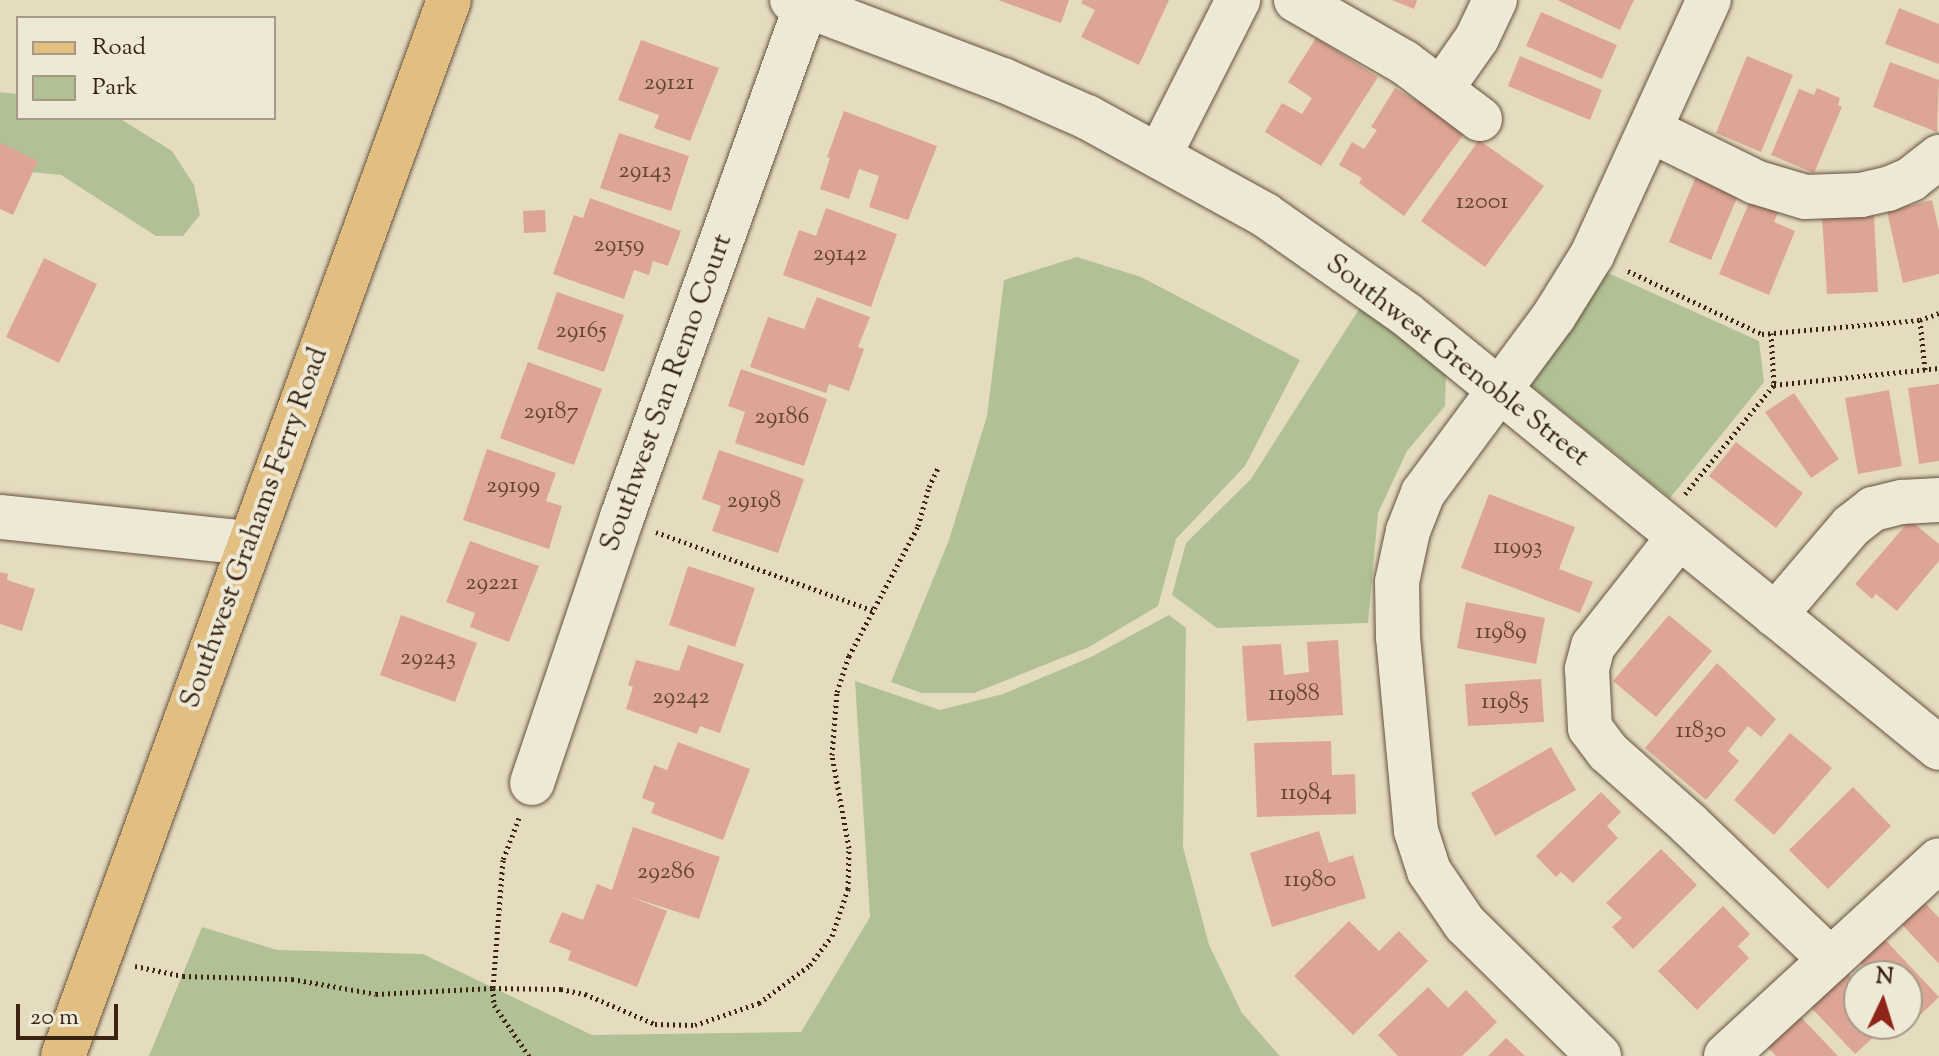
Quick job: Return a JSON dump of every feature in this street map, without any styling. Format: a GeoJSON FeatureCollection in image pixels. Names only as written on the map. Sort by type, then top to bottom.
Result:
{"type":"FeatureCollection","features":[{"type":"Feature","properties":{"kind":"main road","name":"Southwest Grahams Ferry Road"},"geometry":{"type":"LineString","coordinates":[[63,1056],[449,0]]}},
{"type":"Feature","properties":{"kind":"street"},"geometry":{"type":"LineString","coordinates":[[1160,154],[1238,0]]}},
{"type":"Feature","properties":{"kind":"street"},"geometry":{"type":"LineString","coordinates":[[1296,0],[1442,88],[1480,119]]}},
{"type":"Feature","properties":{"kind":"street"},"geometry":{"type":"LineString","coordinates":[[1442,88],[1477,38],[1495,0]]}},
{"type":"Feature","properties":{"kind":"street"},"geometry":{"type":"LineString","coordinates":[[1599,1056],[1465,924],[1429,871],[1416,831],[1398,637],[1397,582],[1408,531],[1423,493],[1554,316],[1592,255],[1709,0]]}},
{"type":"Feature","properties":{"kind":"street","name":"Southwest Grenoble Street"},"geometry":{"type":"LineString","coordinates":[[802,2],[1003,80],[1160,154],[1265,215],[1406,314],[1939,748]]}},
{"type":"Feature","properties":{"kind":"street","name":"Southwest San Remo Court"},"geometry":{"type":"LineString","coordinates":[[532,783],[802,2]]}},
{"type":"Feature","properties":{"kind":"street"},"geometry":{"type":"LineString","coordinates":[[1650,130],[1755,182],[1805,197],[1861,195],[1888,189],[1911,179],[1939,157]]}},
{"type":"Feature","properties":{"kind":"street"},"geometry":{"type":"LineString","coordinates":[[1775,615],[1851,526],[1873,509],[1902,502],[1939,500]]}},
{"type":"Feature","properties":{"kind":"street"},"geometry":{"type":"LineString","coordinates":[[0,517],[249,543]]}},
{"type":"Feature","properties":{"kind":"street"},"geometry":{"type":"LineString","coordinates":[[1669,531],[1593,646],[1587,669],[1590,728],[1608,752],[1689,824],[1830,959]]}},
{"type":"Feature","properties":{"kind":"street"},"geometry":{"type":"LineString","coordinates":[[1726,1056],[1939,860]]}},
{"type":"Feature","properties":{"kind":"path"},"geometry":{"type":"LineString","coordinates":[[1592,255],[1762,334],[1920,320],[1939,313]]}},
{"type":"Feature","properties":{"kind":"path"},"geometry":{"type":"LineString","coordinates":[[1920,320],[1925,370]]}},
{"type":"Feature","properties":{"kind":"path"},"geometry":{"type":"LineString","coordinates":[[1669,531],[1774,385],[1771,333]]}},
{"type":"Feature","properties":{"kind":"path"},"geometry":{"type":"LineString","coordinates":[[1774,385],[1939,368]]}},
{"type":"Feature","properties":{"kind":"path"},"geometry":{"type":"LineString","coordinates":[[99,958],[183,976],[292,979],[376,994],[493,988],[561,989],[585,994],[655,1024],[695,1025],[759,1003],[810,965],[832,936],[848,889],[849,848],[832,755],[837,692],[849,656],[918,526],[938,468]]}},
{"type":"Feature","properties":{"kind":"path"},"geometry":{"type":"LineString","coordinates":[[621,520],[874,611]]}},
{"type":"Feature","properties":{"kind":"path"},"geometry":{"type":"LineString","coordinates":[[529,1056],[494,1005],[493,988],[503,860],[532,783]]}},
{"type":"Feature","properties":{"kind":"green space"},"geometry":{"type":"Polygon","coordinates":[[[0,92],[16,94],[16,120],[122,120],[172,151],[194,185],[200,215],[183,236],[156,236],[61,175],[0,169],[0,92]]]}},
{"type":"Feature","properties":{"kind":"green space"},"geometry":{"type":"Polygon","coordinates":[[[1077,257],[1141,277],[1300,360],[1245,466],[1176,539],[1158,606],[1089,647],[974,693],[922,693],[891,682],[949,540],[987,416],[1004,280],[1077,257]]]}},
{"type":"Feature","properties":{"kind":"green space"},"geometry":{"type":"Polygon","coordinates":[[[1595,267],[1759,341],[1764,382],[1670,498],[1519,376],[1595,267]]]}},
{"type":"Feature","properties":{"kind":"green space"},"geometry":{"type":"Polygon","coordinates":[[[1361,306],[1446,374],[1445,406],[1407,451],[1378,513],[1368,623],[1217,628],[1172,595],[1186,543],[1251,479],[1361,306]]]}},
{"type":"Feature","properties":{"kind":"green space"},"geometry":{"type":"Polygon","coordinates":[[[1169,615],[1186,628],[1183,847],[1209,945],[1242,1013],[1280,1056],[149,1056],[202,927],[277,950],[423,954],[592,1035],[801,1032],[870,917],[855,681],[940,710],[1003,694],[1091,657],[1169,615]]]}},
{"type":"Feature","properties":{"kind":"building"},"geometry":{"type":"Polygon","coordinates":[[[998,0],[1069,0],[1061,23],[998,0]]]}},
{"type":"Feature","properties":{"kind":"building"},"geometry":{"type":"Polygon","coordinates":[[[1083,0],[1169,0],[1139,65],[1081,37],[1095,10],[1081,3],[1083,0]]]}},
{"type":"Feature","properties":{"kind":"building"},"geometry":{"type":"Polygon","coordinates":[[[1392,0],[1417,0],[1414,9],[1392,0]]]}},
{"type":"Feature","properties":{"kind":"building"},"geometry":{"type":"Polygon","coordinates":[[[1557,0],[1634,0],[1620,30],[1557,0]]]}},
{"type":"Feature","properties":{"kind":"building"},"geometry":{"type":"Polygon","coordinates":[[[1899,8],[1939,24],[1939,64],[1885,44],[1899,8]]]}},
{"type":"Feature","properties":{"kind":"building"},"geometry":{"type":"Polygon","coordinates":[[[1541,12],[1617,45],[1602,79],[1526,46],[1541,12]]]}},
{"type":"Feature","properties":{"kind":"building"},"geometry":{"type":"Polygon","coordinates":[[[1316,38],[1378,77],[1321,166],[1265,132],[1282,103],[1302,114],[1312,98],[1288,82],[1316,38]]]}},
{"type":"Feature","properties":{"kind":"building"},"geometry":{"type":"Polygon","coordinates":[[[641,40],[719,68],[690,141],[654,128],[659,115],[618,100],[641,40]]]}},
{"type":"Feature","properties":{"kind":"building"},"geometry":{"type":"Polygon","coordinates":[[[1520,56],[1602,90],[1590,120],[1508,86],[1520,56]]]}},
{"type":"Feature","properties":{"kind":"building"},"geometry":{"type":"Polygon","coordinates":[[[1747,56],[1793,75],[1761,152],[1716,133],[1747,56]]]}},
{"type":"Feature","properties":{"kind":"building"},"geometry":{"type":"Polygon","coordinates":[[[1890,62],[1939,80],[1937,132],[1873,107],[1890,62]]]}},
{"type":"Feature","properties":{"kind":"building"},"geometry":{"type":"Polygon","coordinates":[[[1395,88],[1418,102],[1424,94],[1469,127],[1404,216],[1359,183],[1362,178],[1339,165],[1352,142],[1364,149],[1377,130],[1371,127],[1395,88]]]}},
{"type":"Feature","properties":{"kind":"building"},"geometry":{"type":"Polygon","coordinates":[[[1817,88],[1840,98],[1838,105],[1842,107],[1814,173],[1771,155],[1799,89],[1814,95],[1817,88]]]}},
{"type":"Feature","properties":{"kind":"building"},"geometry":{"type":"Polygon","coordinates":[[[844,111],[937,146],[908,220],[869,207],[879,176],[859,169],[849,199],[820,189],[830,158],[827,157],[844,111]]]}},
{"type":"Feature","properties":{"kind":"building"},"geometry":{"type":"Polygon","coordinates":[[[619,133],[689,156],[671,211],[600,188],[619,133]]]}},
{"type":"Feature","properties":{"kind":"building"},"geometry":{"type":"Polygon","coordinates":[[[1479,140],[1544,186],[1485,267],[1421,221],[1479,140]]]}},
{"type":"Feature","properties":{"kind":"building"},"geometry":{"type":"Polygon","coordinates":[[[0,143],[38,161],[13,215],[0,209],[0,143]]]}},
{"type":"Feature","properties":{"kind":"building"},"geometry":{"type":"Polygon","coordinates":[[[1697,174],[1739,193],[1711,260],[1669,242],[1697,174]]]}},
{"type":"Feature","properties":{"kind":"building"},"geometry":{"type":"Polygon","coordinates":[[[590,198],[681,231],[668,266],[653,261],[649,275],[634,270],[624,299],[553,274],[574,215],[583,218],[590,198]]]}},
{"type":"Feature","properties":{"kind":"building"},"geometry":{"type":"Polygon","coordinates":[[[1751,198],[1779,210],[1774,222],[1795,231],[1769,295],[1719,274],[1751,198]]]}},
{"type":"Feature","properties":{"kind":"building"},"geometry":{"type":"Polygon","coordinates":[[[1932,200],[1939,231],[1939,274],[1903,283],[1887,211],[1932,200]]]}},
{"type":"Feature","properties":{"kind":"building"},"geometry":{"type":"Polygon","coordinates":[[[826,208],[897,234],[871,307],[783,275],[799,230],[816,236],[826,208]]]}},
{"type":"Feature","properties":{"kind":"building"},"geometry":{"type":"Polygon","coordinates":[[[545,210],[546,232],[524,233],[523,211],[545,210]]]}},
{"type":"Feature","properties":{"kind":"building"},"geometry":{"type":"Polygon","coordinates":[[[1874,215],[1878,292],[1827,294],[1822,217],[1874,215]]]}},
{"type":"Feature","properties":{"kind":"building"},"geometry":{"type":"Polygon","coordinates":[[[44,258],[97,284],[59,363],[6,337],[44,258]]]}},
{"type":"Feature","properties":{"kind":"building"},"geometry":{"type":"Polygon","coordinates":[[[557,292],[624,315],[604,372],[537,349],[557,292]]]}},
{"type":"Feature","properties":{"kind":"building"},"geometry":{"type":"Polygon","coordinates":[[[817,297],[870,317],[858,347],[864,349],[849,391],[829,384],[826,393],[750,367],[768,317],[804,329],[817,297]]]}},
{"type":"Feature","properties":{"kind":"building"},"geometry":{"type":"Polygon","coordinates":[[[528,362],[602,389],[574,465],[500,438],[528,362]]]}},
{"type":"Feature","properties":{"kind":"building"},"geometry":{"type":"Polygon","coordinates":[[[741,369],[827,399],[804,466],[735,443],[745,412],[728,406],[741,369]]]}},
{"type":"Feature","properties":{"kind":"building"},"geometry":{"type":"Polygon","coordinates":[[[1939,384],[1939,461],[1919,464],[1908,388],[1939,384]]]}},
{"type":"Feature","properties":{"kind":"building"},"geometry":{"type":"Polygon","coordinates":[[[1889,390],[1902,466],[1858,474],[1845,398],[1889,390]]]}},
{"type":"Feature","properties":{"kind":"building"},"geometry":{"type":"Polygon","coordinates":[[[1794,393],[1839,459],[1811,478],[1765,412],[1794,393]]]}},
{"type":"Feature","properties":{"kind":"building"},"geometry":{"type":"Polygon","coordinates":[[[1736,442],[1803,493],[1776,528],[1709,476],[1736,442]]]}},
{"type":"Feature","properties":{"kind":"building"},"geometry":{"type":"Polygon","coordinates":[[[487,449],[556,473],[546,501],[562,506],[549,549],[463,520],[487,449]]]}},
{"type":"Feature","properties":{"kind":"building"},"geometry":{"type":"Polygon","coordinates":[[[719,450],[804,479],[778,553],[712,531],[721,506],[702,499],[719,450]]]}},
{"type":"Feature","properties":{"kind":"building"},"geometry":{"type":"Polygon","coordinates":[[[1489,494],[1575,527],[1559,569],[1593,582],[1580,613],[1461,568],[1489,494]]]}},
{"type":"Feature","properties":{"kind":"building"},"geometry":{"type":"Polygon","coordinates":[[[1910,520],[1939,544],[1939,561],[1897,611],[1876,594],[1872,599],[1855,584],[1910,520]]]}},
{"type":"Feature","properties":{"kind":"building"},"geometry":{"type":"Polygon","coordinates":[[[470,541],[539,566],[509,642],[470,627],[475,613],[446,602],[470,541]]]}},
{"type":"Feature","properties":{"kind":"building"},"geometry":{"type":"Polygon","coordinates":[[[688,566],[755,588],[735,647],[669,625],[688,566]]]}},
{"type":"Feature","properties":{"kind":"building"},"geometry":{"type":"Polygon","coordinates":[[[0,572],[8,574],[7,580],[35,589],[22,631],[0,624],[0,572]]]}},
{"type":"Feature","properties":{"kind":"building"},"geometry":{"type":"Polygon","coordinates":[[[1466,602],[1545,618],[1536,664],[1457,648],[1466,602]]]}},
{"type":"Feature","properties":{"kind":"building"},"geometry":{"type":"Polygon","coordinates":[[[401,615],[477,643],[455,702],[380,675],[401,615]]]}},
{"type":"Feature","properties":{"kind":"building"},"geometry":{"type":"Polygon","coordinates":[[[1669,615],[1712,651],[1656,717],[1613,681],[1669,615]]]}},
{"type":"Feature","properties":{"kind":"building"},"geometry":{"type":"Polygon","coordinates":[[[1338,640],[1343,715],[1247,721],[1242,646],[1281,644],[1284,675],[1309,672],[1307,642],[1338,640]]]}},
{"type":"Feature","properties":{"kind":"building"},"geometry":{"type":"Polygon","coordinates":[[[688,645],[744,664],[720,733],[700,726],[697,734],[626,709],[633,687],[628,685],[636,660],[679,671],[688,645]]]}},
{"type":"Feature","properties":{"kind":"building"},"geometry":{"type":"Polygon","coordinates":[[[1717,663],[1776,719],[1761,737],[1748,726],[1728,751],[1739,761],[1706,800],[1645,748],[1717,663]]]}},
{"type":"Feature","properties":{"kind":"building"},"geometry":{"type":"Polygon","coordinates":[[[1541,679],[1544,722],[1468,726],[1465,684],[1541,679]]]}},
{"type":"Feature","properties":{"kind":"building"},"geometry":{"type":"Polygon","coordinates":[[[1790,733],[1832,768],[1774,835],[1734,800],[1790,733]]]}},
{"type":"Feature","properties":{"kind":"building"},"geometry":{"type":"Polygon","coordinates":[[[1331,741],[1332,775],[1355,774],[1356,814],[1257,817],[1254,743],[1331,741]]]}},
{"type":"Feature","properties":{"kind":"building"},"geometry":{"type":"Polygon","coordinates":[[[678,742],[750,769],[723,840],[651,813],[655,803],[642,798],[654,765],[667,770],[678,742]]]}},
{"type":"Feature","properties":{"kind":"building"},"geometry":{"type":"Polygon","coordinates":[[[1551,747],[1576,790],[1495,836],[1471,793],[1551,747]]]}},
{"type":"Feature","properties":{"kind":"building"},"geometry":{"type":"Polygon","coordinates":[[[1853,787],[1891,826],[1828,889],[1789,850],[1853,787]]]}},
{"type":"Feature","properties":{"kind":"building"},"geometry":{"type":"Polygon","coordinates":[[[1601,792],[1621,812],[1607,826],[1618,838],[1573,883],[1561,872],[1556,877],[1536,856],[1601,792]]]}},
{"type":"Feature","properties":{"kind":"building"},"geometry":{"type":"Polygon","coordinates":[[[633,827],[720,857],[699,919],[628,896],[667,911],[637,987],[568,960],[571,951],[549,942],[562,912],[583,920],[597,884],[612,890],[633,827]]]}},
{"type":"Feature","properties":{"kind":"building"},"geometry":{"type":"Polygon","coordinates":[[[1319,831],[1329,863],[1353,855],[1366,898],[1272,927],[1250,853],[1319,831]]]}},
{"type":"Feature","properties":{"kind":"building"},"geometry":{"type":"Polygon","coordinates":[[[1661,849],[1697,885],[1633,949],[1612,927],[1622,918],[1606,903],[1661,849]]]}},
{"type":"Feature","properties":{"kind":"building"},"geometry":{"type":"Polygon","coordinates":[[[1918,895],[1939,918],[1939,964],[1894,916],[1918,895]]]}},
{"type":"Feature","properties":{"kind":"building"},"geometry":{"type":"Polygon","coordinates":[[[1723,906],[1750,934],[1738,946],[1749,958],[1697,1010],[1658,971],[1723,906]]]}},
{"type":"Feature","properties":{"kind":"building"},"geometry":{"type":"Polygon","coordinates":[[[1349,921],[1379,951],[1399,931],[1428,961],[1353,1035],[1294,976],[1349,921]]]}},
{"type":"Feature","properties":{"kind":"building"},"geometry":{"type":"Polygon","coordinates":[[[1877,931],[1904,960],[1857,960],[1852,954],[1877,931]]]}},
{"type":"Feature","properties":{"kind":"building"},"geometry":{"type":"Polygon","coordinates":[[[1843,973],[1843,1040],[1870,1040],[1855,1054],[1804,1000],[1843,973]]]}},
{"type":"Feature","properties":{"kind":"building"},"geometry":{"type":"Polygon","coordinates":[[[1923,980],[1939,997],[1923,1012],[1923,980]]]}},
{"type":"Feature","properties":{"kind":"building"},"geometry":{"type":"Polygon","coordinates":[[[1428,987],[1448,1008],[1466,990],[1497,1022],[1462,1056],[1398,1056],[1378,1035],[1428,987]]]}},
{"type":"Feature","properties":{"kind":"building"},"geometry":{"type":"Polygon","coordinates":[[[1799,1015],[1838,1056],[1776,1056],[1758,1036],[1799,1015]]]}},
{"type":"Feature","properties":{"kind":"building"},"geometry":{"type":"Polygon","coordinates":[[[1506,1038],[1525,1056],[1488,1056],[1506,1038]]]}}]}
